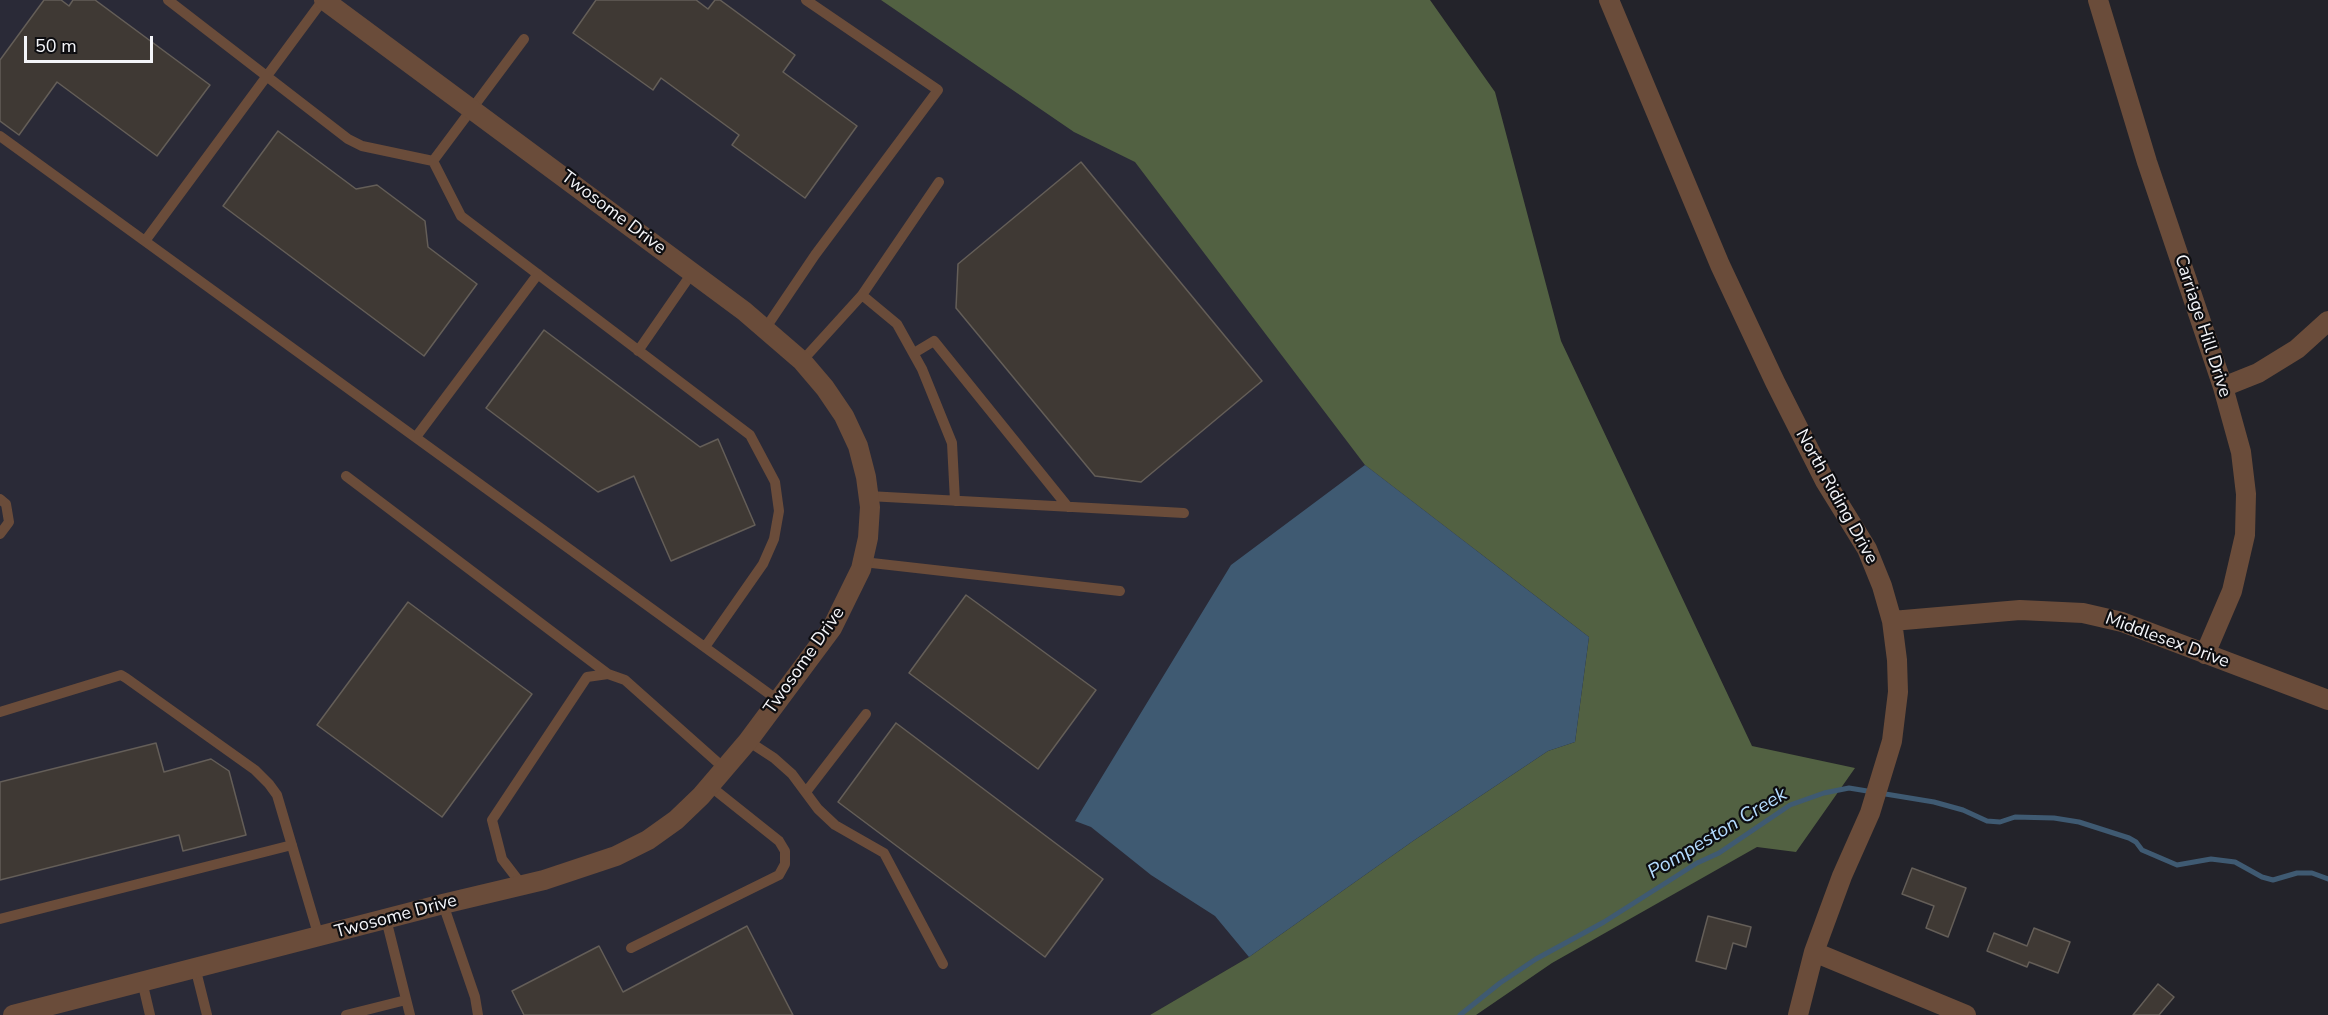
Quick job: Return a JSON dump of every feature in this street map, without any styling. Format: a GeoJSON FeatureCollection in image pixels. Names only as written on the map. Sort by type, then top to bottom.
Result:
{"type":"FeatureCollection","features":[{"type":"Feature","properties":{"kind":"street","name":"Twosome Drive"},"geometry":{"type":"LineString","coordinates":[[13,1015],[581,869],[616,856],[648,840],[676,820],[710,786],[779,701],[832,628],[848,599],[863,562],[868,538],[868,496],[858,446],[844,416],[825,388],[802,361],[765,329],[692,273],[324,0]]}},
{"type":"Feature","properties":{"kind":"street","name":"North Riding Drive"},"geometry":{"type":"LineString","coordinates":[[1609,0],[1720,265],[1820,471],[1867,549],[1882,586],[1892,621],[1898,692],[1892,741],[1870,813],[1842,876],[1814,952],[1798,1015]]}},
{"type":"Feature","properties":{"kind":"street","name":"Carriage Hill Drive"},"geometry":{"type":"LineString","coordinates":[[2098,0],[2147,162],[2223,387],[2241,452],[2246,494],[2246,536],[2232,591],[2205,654]]}},
{"type":"Feature","properties":{"kind":"street"},"geometry":{"type":"LineString","coordinates":[[2223,387],[2258,373],[2297,349],[2328,321]]}},
{"type":"Feature","properties":{"kind":"street","name":"Middlesex Drive"},"geometry":{"type":"LineString","coordinates":[[1892,621],[2020,610],[2083,613],[2122,622],[2328,700]]}},
{"type":"Feature","properties":{"kind":"street"},"geometry":{"type":"LineString","coordinates":[[1814,952],[1966,1015]]}},
{"type":"Feature","properties":{"kind":"lane"},"geometry":{"type":"LineString","coordinates":[[168,0],[348,139],[362,146],[433,161]]}},
{"type":"Feature","properties":{"kind":"lane"},"geometry":{"type":"LineString","coordinates":[[145,241],[324,0]]}},
{"type":"Feature","properties":{"kind":"lane"},"geometry":{"type":"LineString","coordinates":[[765,329],[815,255],[938,90],[806,0]]}},
{"type":"Feature","properties":{"kind":"lane"},"geometry":{"type":"LineString","coordinates":[[433,161],[524,39]]}},
{"type":"Feature","properties":{"kind":"lane"},"geometry":{"type":"LineString","coordinates":[[0,136],[779,701]]}},
{"type":"Feature","properties":{"kind":"lane"},"geometry":{"type":"LineString","coordinates":[[433,161],[461,216],[750,435],[775,482],[779,511],[774,539],[763,564],[705,647]]}},
{"type":"Feature","properties":{"kind":"lane"},"geometry":{"type":"LineString","coordinates":[[802,361],[862,295],[939,182]]}},
{"type":"Feature","properties":{"kind":"lane"},"geometry":{"type":"LineString","coordinates":[[638,351],[692,273]]}},
{"type":"Feature","properties":{"kind":"lane"},"geometry":{"type":"LineString","coordinates":[[416,437],[538,274]]}},
{"type":"Feature","properties":{"kind":"lane"},"geometry":{"type":"LineString","coordinates":[[862,295],[897,324],[922,369],[952,443],[955,501]]}},
{"type":"Feature","properties":{"kind":"lane"},"geometry":{"type":"LineString","coordinates":[[914,354],[934,341],[1068,507]]}},
{"type":"Feature","properties":{"kind":"lane"},"geometry":{"type":"LineString","coordinates":[[346,476],[608,674],[625,680],[725,769]]}},
{"type":"Feature","properties":{"kind":"lane"},"geometry":{"type":"LineString","coordinates":[[868,496],[1184,513]]}},
{"type":"Feature","properties":{"kind":"lane"},"geometry":{"type":"LineString","coordinates":[[0,500],[6,504],[9,522],[0,534]]}},
{"type":"Feature","properties":{"kind":"lane"},"geometry":{"type":"LineString","coordinates":[[863,562],[1120,591]]}},
{"type":"Feature","properties":{"kind":"lane"},"geometry":{"type":"LineString","coordinates":[[522,885],[502,859],[492,820],[587,677],[608,674]]}},
{"type":"Feature","properties":{"kind":"lane"},"geometry":{"type":"LineString","coordinates":[[0,712],[122,675],[255,770],[269,784],[277,795],[319,937]]}},
{"type":"Feature","properties":{"kind":"lane"},"geometry":{"type":"LineString","coordinates":[[806,792],[866,714]]}},
{"type":"Feature","properties":{"kind":"lane"},"geometry":{"type":"LineString","coordinates":[[748,741],[774,758],[792,774],[836,825],[884,853],[943,964]]}},
{"type":"Feature","properties":{"kind":"lane"},"geometry":{"type":"LineString","coordinates":[[631,948],[779,875],[785,864],[785,851],[779,841],[710,786]]}},
{"type":"Feature","properties":{"kind":"lane"},"geometry":{"type":"LineString","coordinates":[[0,919],[292,845]]}},
{"type":"Feature","properties":{"kind":"lane"},"geometry":{"type":"LineString","coordinates":[[443,904],[475,997],[478,1015]]}},
{"type":"Feature","properties":{"kind":"lane"},"geometry":{"type":"LineString","coordinates":[[386,919],[410,1015]]}},
{"type":"Feature","properties":{"kind":"lane"},"geometry":{"type":"LineString","coordinates":[[195,967],[207,1015]]}},
{"type":"Feature","properties":{"kind":"lane"},"geometry":{"type":"LineString","coordinates":[[142,981],[150,1015]]}},
{"type":"Feature","properties":{"kind":"lane"},"geometry":{"type":"LineString","coordinates":[[346,1015],[406,1000]]}},
{"type":"Feature","properties":{"kind":"shaded area"},"geometry":{"type":"Polygon","coordinates":[[[0,0],[1253,0],[1521,471],[1249,957],[1150,1015],[0,1015],[0,0]]]}},
{"type":"Feature","properties":{"kind":"green space"},"geometry":{"type":"Polygon","coordinates":[[[881,0],[1430,0],[1495,92],[1561,341],[1752,746],[1855,768],[1796,852],[1757,847],[1552,963],[1476,1015],[1150,1015],[1249,957],[1413,841],[1548,751],[1575,742],[1589,637],[1365,465],[1135,162],[1074,132],[881,0]]]}},
{"type":"Feature","properties":{"kind":"water"},"geometry":{"type":"Polygon","coordinates":[[[1365,465],[1589,637],[1575,742],[1548,751],[1413,841],[1249,957],[1215,916],[1151,875],[1091,827],[1075,821],[1231,565],[1365,465]]]}},
{"type":"Feature","properties":{"kind":"building"},"geometry":{"type":"Polygon","coordinates":[[[44,0],[61,0],[69,6],[73,0],[95,0],[210,85],[157,156],[57,82],[19,135],[0,121],[0,60],[44,0]]]}},
{"type":"Feature","properties":{"kind":"building"},"geometry":{"type":"Polygon","coordinates":[[[596,0],[696,0],[708,9],[715,0],[720,0],[795,55],[783,72],[857,126],[805,198],[732,145],[739,135],[661,78],[653,90],[573,33],[596,0]]]}},
{"type":"Feature","properties":{"kind":"building"},"geometry":{"type":"Polygon","coordinates":[[[278,131],[356,189],[377,185],[425,221],[428,247],[477,284],[424,356],[223,206],[278,131]]]}},
{"type":"Feature","properties":{"kind":"building"},"geometry":{"type":"Polygon","coordinates":[[[1081,162],[1262,381],[1141,482],[1095,476],[956,308],[958,264],[1081,162]]]}},
{"type":"Feature","properties":{"kind":"building"},"geometry":{"type":"Polygon","coordinates":[[[544,330],[700,447],[718,439],[755,525],[671,561],[634,476],[598,492],[486,408],[544,330]]]}},
{"type":"Feature","properties":{"kind":"building"},"geometry":{"type":"Polygon","coordinates":[[[966,595],[1096,690],[1038,769],[909,673],[966,595]]]}},
{"type":"Feature","properties":{"kind":"building"},"geometry":{"type":"Polygon","coordinates":[[[408,602],[532,694],[442,817],[317,725],[408,602]]]}},
{"type":"Feature","properties":{"kind":"building"},"geometry":{"type":"Polygon","coordinates":[[[896,723],[1103,879],[1045,957],[838,802],[896,723]]]}},
{"type":"Feature","properties":{"kind":"building"},"geometry":{"type":"Polygon","coordinates":[[[156,743],[164,772],[211,759],[229,771],[246,835],[183,851],[179,835],[0,880],[0,782],[156,743]]]}},
{"type":"Feature","properties":{"kind":"building"},"geometry":{"type":"Polygon","coordinates":[[[1912,868],[1966,888],[1948,937],[1926,928],[1934,906],[1902,894],[1912,868]]]}},
{"type":"Feature","properties":{"kind":"building"},"geometry":{"type":"Polygon","coordinates":[[[1708,916],[1751,927],[1746,947],[1733,943],[1726,969],[1696,961],[1708,916]]]}},
{"type":"Feature","properties":{"kind":"building"},"geometry":{"type":"Polygon","coordinates":[[[747,926],[793,1015],[524,1015],[512,991],[599,946],[623,992],[747,926]]]}},
{"type":"Feature","properties":{"kind":"building"},"geometry":{"type":"Polygon","coordinates":[[[2034,928],[2070,942],[2058,973],[2029,962],[2027,967],[1987,951],[1994,933],[2027,946],[2034,928]]]}},
{"type":"Feature","properties":{"kind":"building"},"geometry":{"type":"Polygon","coordinates":[[[2158,984],[2174,997],[2159,1015],[2133,1015],[2158,984]]]}},
{"type":"Feature","properties":{"kind":"waterway","name":"Pompeston Creek"},"geometry":{"type":"LineString","coordinates":[[1460,1015],[1500,983],[1536,959],[1604,922],[1697,863],[1719,853],[1790,805],[1824,793],[1849,788],[1934,802],[1963,810],[1987,821],[2000,822],[2015,817],[2054,818],[2079,822],[2129,838],[2136,842],[2142,850],[2177,865],[2211,859],[2235,862],[2262,877],[2273,880],[2297,873],[2312,873],[2328,879]]}}]}
